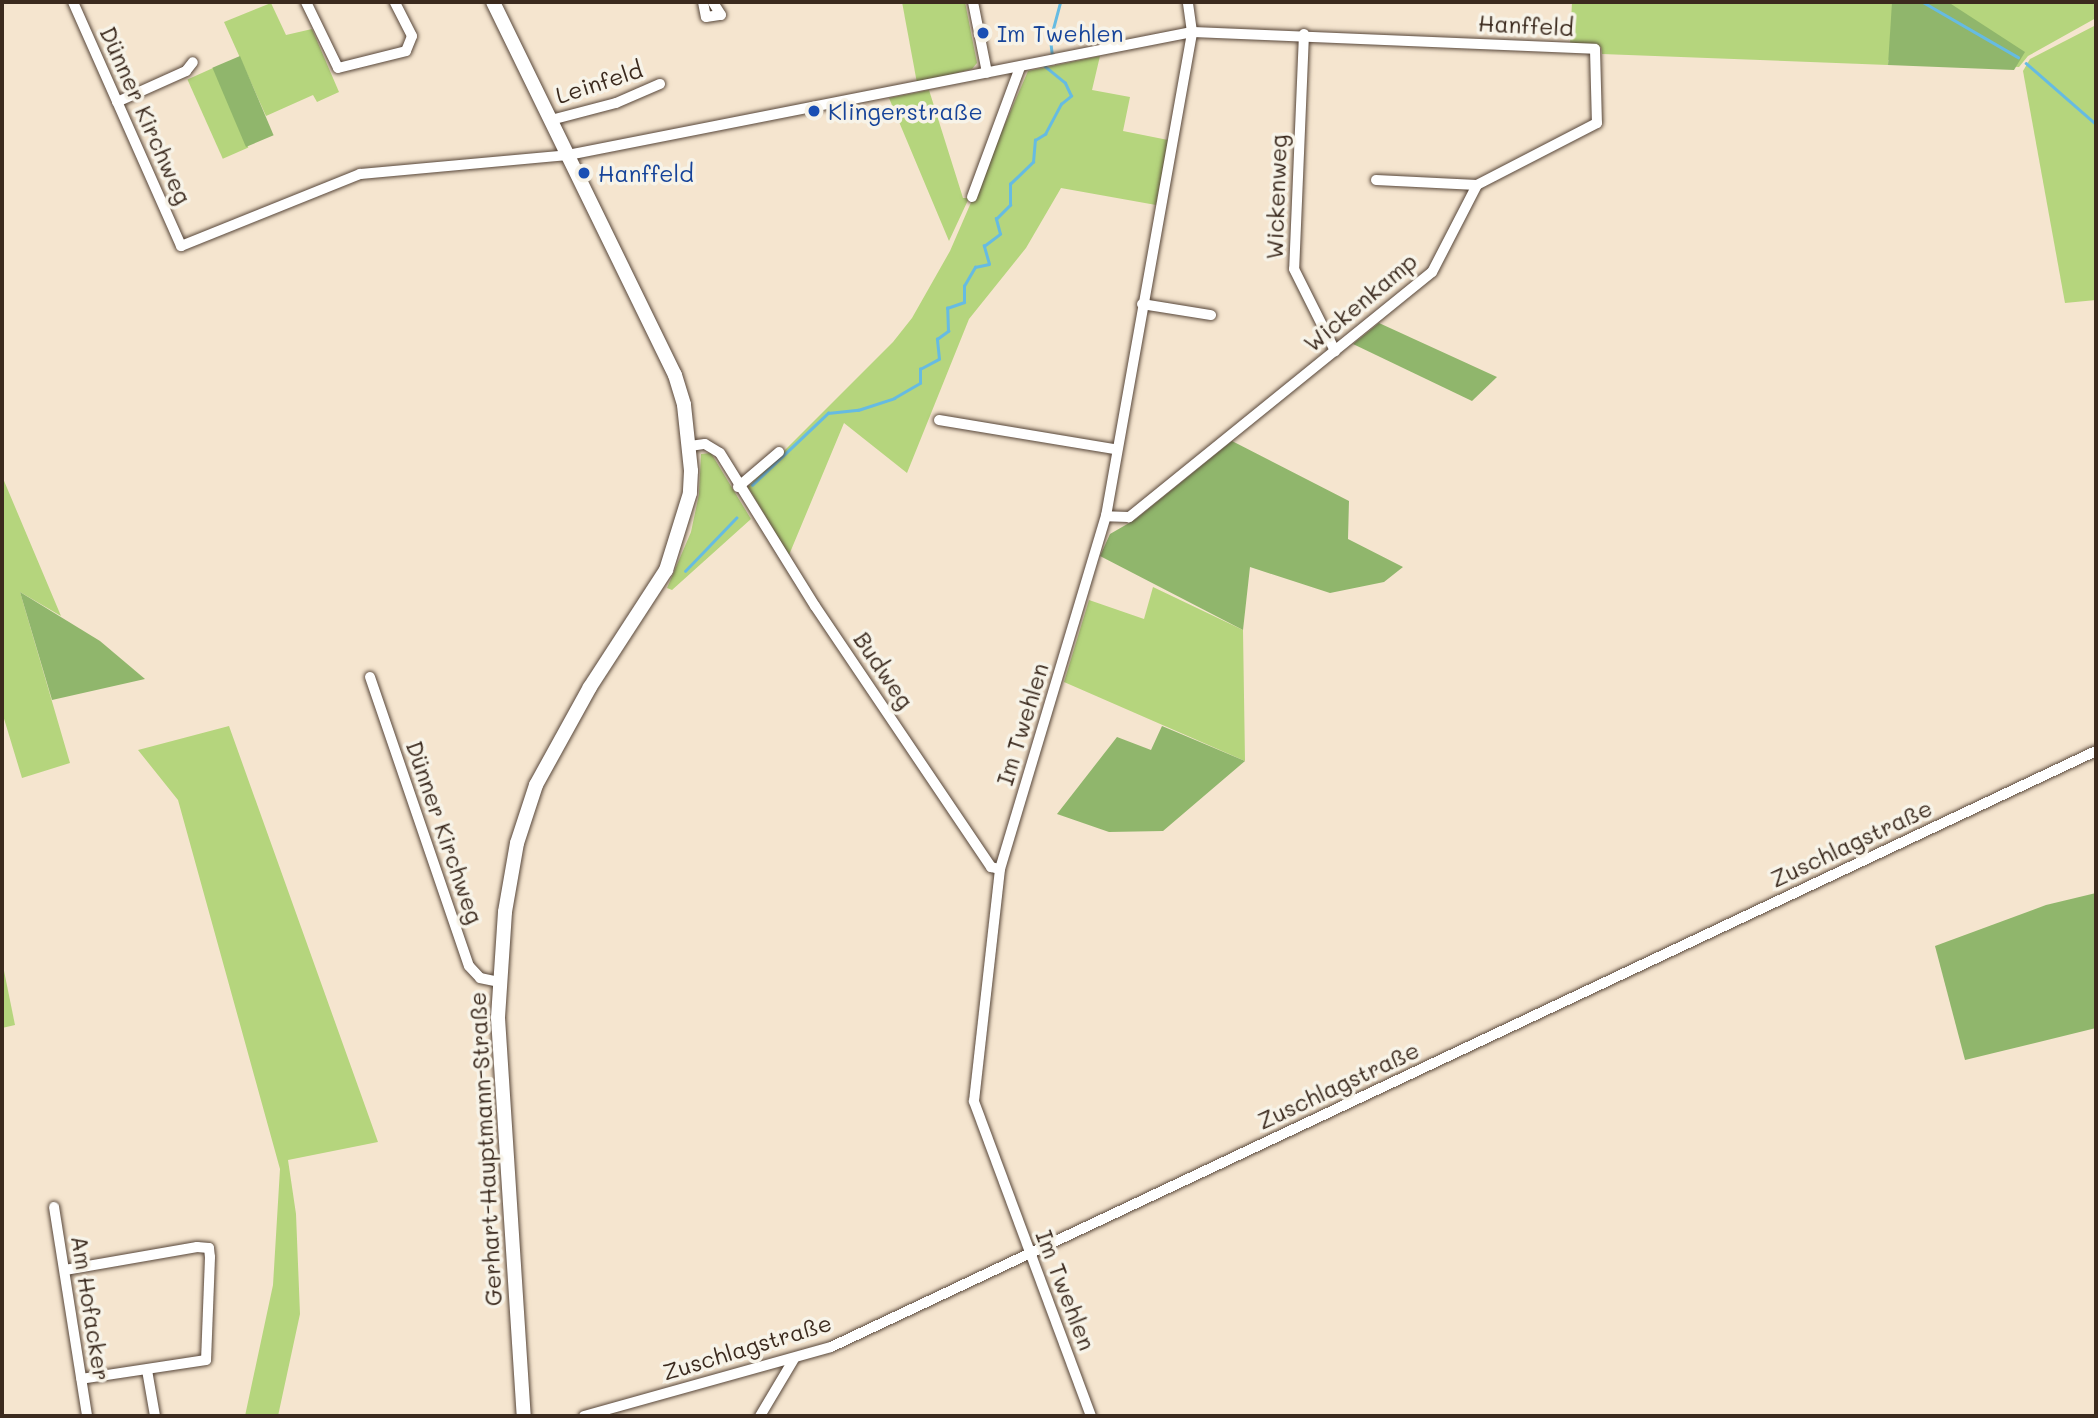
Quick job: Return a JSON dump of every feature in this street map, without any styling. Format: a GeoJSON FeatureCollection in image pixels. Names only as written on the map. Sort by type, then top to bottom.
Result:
{"type":"FeatureCollection","features":[{"type":"Feature","properties":{"kind":"street","name":"Dünner Kirchweg"},"geometry":{"type":"LineString","coordinates":[[73,2],[181,246]]}},
{"type":"Feature","properties":{"kind":"street"},"geometry":{"type":"LineString","coordinates":[[306,2],[338,68],[406,51],[412,36],[395,2]]}},
{"type":"Feature","properties":{"kind":"street","name":"Gerhart-Hauptmann-Straße"},"geometry":{"type":"LineString","coordinates":[[493,2],[676,375],[690,446],[690,493],[666,570],[590,687],[536,785],[517,843],[499,982],[524,1416]]}},
{"type":"Feature","properties":{"kind":"street"},"geometry":{"type":"LineString","coordinates":[[703,2],[706,17],[721,15],[713,2]]}},
{"type":"Feature","properties":{"kind":"street"},"geometry":{"type":"LineString","coordinates":[[973,2],[987,73]]}},
{"type":"Feature","properties":{"kind":"street","name":"Im Twehlen"},"geometry":{"type":"LineString","coordinates":[[1091,1416],[974,1101],[1000,869],[1106,516],[1115,449],[1192,32],[1188,2]]}},
{"type":"Feature","properties":{"kind":"street","name":"Hanffeld"},"geometry":{"type":"LineString","coordinates":[[181,246],[360,174],[568,155],[1192,32],[1304,34],[1595,49],[1597,123],[1477,185]]}},
{"type":"Feature","properties":{"kind":"street","name":"Wickenweg"},"geometry":{"type":"LineString","coordinates":[[1304,34],[1293,269],[1335,351]]}},
{"type":"Feature","properties":{"kind":"street"},"geometry":{"type":"LineString","coordinates":[[117,102],[186,71],[194,62]]}},
{"type":"Feature","properties":{"kind":"street"},"geometry":{"type":"LineString","coordinates":[[972,197],[1020,66]]}},
{"type":"Feature","properties":{"kind":"street","name":"Leinfeld"},"geometry":{"type":"LineString","coordinates":[[551,120],[616,103],[660,84]]}},
{"type":"Feature","properties":{"kind":"street"},"geometry":{"type":"LineString","coordinates":[[1376,180],[1477,185]]}},
{"type":"Feature","properties":{"kind":"street","name":"Wickenkamp"},"geometry":{"type":"LineString","coordinates":[[1106,516],[1129,517],[1432,272],[1477,185]]}},
{"type":"Feature","properties":{"kind":"street"},"geometry":{"type":"LineString","coordinates":[[1142,304],[1211,315]]}},
{"type":"Feature","properties":{"kind":"street"},"geometry":{"type":"LineString","coordinates":[[939,420],[1115,449]]}},
{"type":"Feature","properties":{"kind":"street","name":"Budweg"},"geometry":{"type":"LineString","coordinates":[[690,446],[705,444],[720,453],[738,487],[991,867],[1000,869]]}},
{"type":"Feature","properties":{"kind":"street"},"geometry":{"type":"LineString","coordinates":[[738,487],[779,452]]}},
{"type":"Feature","properties":{"kind":"street","name":"Dünner Kirchweg"},"geometry":{"type":"LineString","coordinates":[[370,677],[469,966],[480,978],[499,982]]}},
{"type":"Feature","properties":{"kind":"street","name":"Zuschlagstraße"},"geometry":{"type":"LineString","coordinates":[[584,1416],[831,1347],[2096,751]]}},
{"type":"Feature","properties":{"kind":"street","name":"Am Hofacker"},"geometry":{"type":"LineString","coordinates":[[54,1207],[87,1416]]}},
{"type":"Feature","properties":{"kind":"street"},"geometry":{"type":"LineString","coordinates":[[65,1270],[209,1248],[206,1360],[81,1379]]}},
{"type":"Feature","properties":{"kind":"street"},"geometry":{"type":"LineString","coordinates":[[760,1416],[794,1359]]}},
{"type":"Feature","properties":{"kind":"street"},"geometry":{"type":"LineString","coordinates":[[147,1370],[155,1416]]}},
{"type":"Feature","properties":{"kind":"green space"},"geometry":{"type":"Polygon","coordinates":[[[902,2],[965,2],[977,63],[972,69],[917,83],[902,2]]]}},
{"type":"Feature","properties":{"kind":"green space"},"geometry":{"type":"Polygon","coordinates":[[[1572,2],[2096,2],[2096,18],[2028,56],[2019,67],[1888,60],[1888,65],[1602,54],[1601,47],[1570,44],[1572,2]]]}},
{"type":"Feature","properties":{"kind":"green space"},"geometry":{"type":"Polygon","coordinates":[[[1892,2],[1948,2],[2025,52],[2014,70],[1888,65],[1892,2]]]}},
{"type":"Feature","properties":{"kind":"green space"},"geometry":{"type":"Polygon","coordinates":[[[271,3],[286,35],[312,29],[339,92],[317,102],[313,95],[266,116],[224,22],[271,3]]]}},
{"type":"Feature","properties":{"kind":"green space"},"geometry":{"type":"Polygon","coordinates":[[[2096,25],[2096,300],[2065,303],[2023,71],[2030,59],[2096,25]]]}},
{"type":"Feature","properties":{"kind":"green space"},"geometry":{"type":"Polygon","coordinates":[[[240,56],[274,135],[246,147],[212,68],[240,56]]]}},
{"type":"Feature","properties":{"kind":"green space"},"geometry":{"type":"Polygon","coordinates":[[[1100,56],[1092,90],[1130,97],[1123,131],[1168,140],[1156,205],[1061,188],[1026,248],[969,319],[907,473],[844,423],[789,555],[748,487],[893,342],[912,318],[950,251],[1028,71],[1100,56]]]}},
{"type":"Feature","properties":{"kind":"green space"},"geometry":{"type":"Polygon","coordinates":[[[213,68],[248,147],[223,159],[187,79],[213,68]]]}},
{"type":"Feature","properties":{"kind":"green space"},"geometry":{"type":"Polygon","coordinates":[[[929,90],[963,198],[969,198],[949,241],[889,98],[929,90]]]}},
{"type":"Feature","properties":{"kind":"green space"},"geometry":{"type":"Polygon","coordinates":[[[1379,323],[1497,377],[1472,401],[1353,344],[1379,323]]]}},
{"type":"Feature","properties":{"kind":"green space"},"geometry":{"type":"Polygon","coordinates":[[[1232,441],[1349,501],[1348,539],[1403,567],[1384,582],[1330,593],[1250,567],[1243,630],[1100,556],[1110,534],[1136,519],[1232,441]]]}},
{"type":"Feature","properties":{"kind":"green space"},"geometry":{"type":"Polygon","coordinates":[[[711,453],[751,519],[672,590],[667,588],[691,532],[699,494],[701,454],[711,453]]]}},
{"type":"Feature","properties":{"kind":"green space"},"geometry":{"type":"Polygon","coordinates":[[[2,476],[61,616],[20,592],[70,763],[22,778],[2,712],[2,476]]]}},
{"type":"Feature","properties":{"kind":"green space"},"geometry":{"type":"Polygon","coordinates":[[[1153,587],[1243,630],[1245,761],[1064,682],[1089,600],[1144,619],[1153,587]]]}},
{"type":"Feature","properties":{"kind":"green space"},"geometry":{"type":"Polygon","coordinates":[[[20,592],[100,641],[145,679],[52,700],[20,592]]]}},
{"type":"Feature","properties":{"kind":"green space"},"geometry":{"type":"Polygon","coordinates":[[[229,726],[378,1142],[288,1160],[296,1214],[300,1314],[278,1416],[245,1416],[273,1285],[280,1169],[178,800],[138,750],[229,726]]]}},
{"type":"Feature","properties":{"kind":"green space"},"geometry":{"type":"Polygon","coordinates":[[[1162,726],[1245,761],[1163,831],[1109,832],[1057,814],[1117,737],[1151,750],[1162,726]]]}},
{"type":"Feature","properties":{"kind":"green space"},"geometry":{"type":"Polygon","coordinates":[[[2096,893],[2096,1028],[1965,1060],[1935,946],[2046,905],[2096,893]]]}},
{"type":"Feature","properties":{"kind":"green space"},"geometry":{"type":"Polygon","coordinates":[[[2,961],[15,1025],[2,1028],[2,961]]]}},
{"type":"Feature","properties":{"kind":"waterway"},"geometry":{"type":"LineString","coordinates":[[1052,56],[1050,40],[1060,2]]}},
{"type":"Feature","properties":{"kind":"waterway"},"geometry":{"type":"LineString","coordinates":[[1923,2],[2018,57]]}},
{"type":"Feature","properties":{"kind":"waterway"},"geometry":{"type":"LineString","coordinates":[[2026,63],[2096,124]]}},
{"type":"Feature","properties":{"kind":"waterway"},"geometry":{"type":"LineString","coordinates":[[752,485],[828,413],[858,410],[894,398],[920,383],[920,369],[939,359],[937,339],[948,331],[947,308],[964,302],[964,286],[975,267],[989,264],[984,246],[1000,234],[996,219],[1010,205],[1010,184],[1033,162],[1035,140],[1045,134],[1061,104],[1071,96],[1065,83],[1045,67]]}},
{"type":"Feature","properties":{"kind":"waterway"},"geometry":{"type":"LineString","coordinates":[[685,571],[736,518]]}},
{"type":"Feature","properties":{"kind":"place","name":"Im Twehlen"},"geometry":{"type":"Point","coordinates":[983,33]}},
{"type":"Feature","properties":{"kind":"place","name":"Klingerstraße"},"geometry":{"type":"Point","coordinates":[814,111]}},
{"type":"Feature","properties":{"kind":"place","name":"Hanffeld"},"geometry":{"type":"Point","coordinates":[584,173]}}]}
